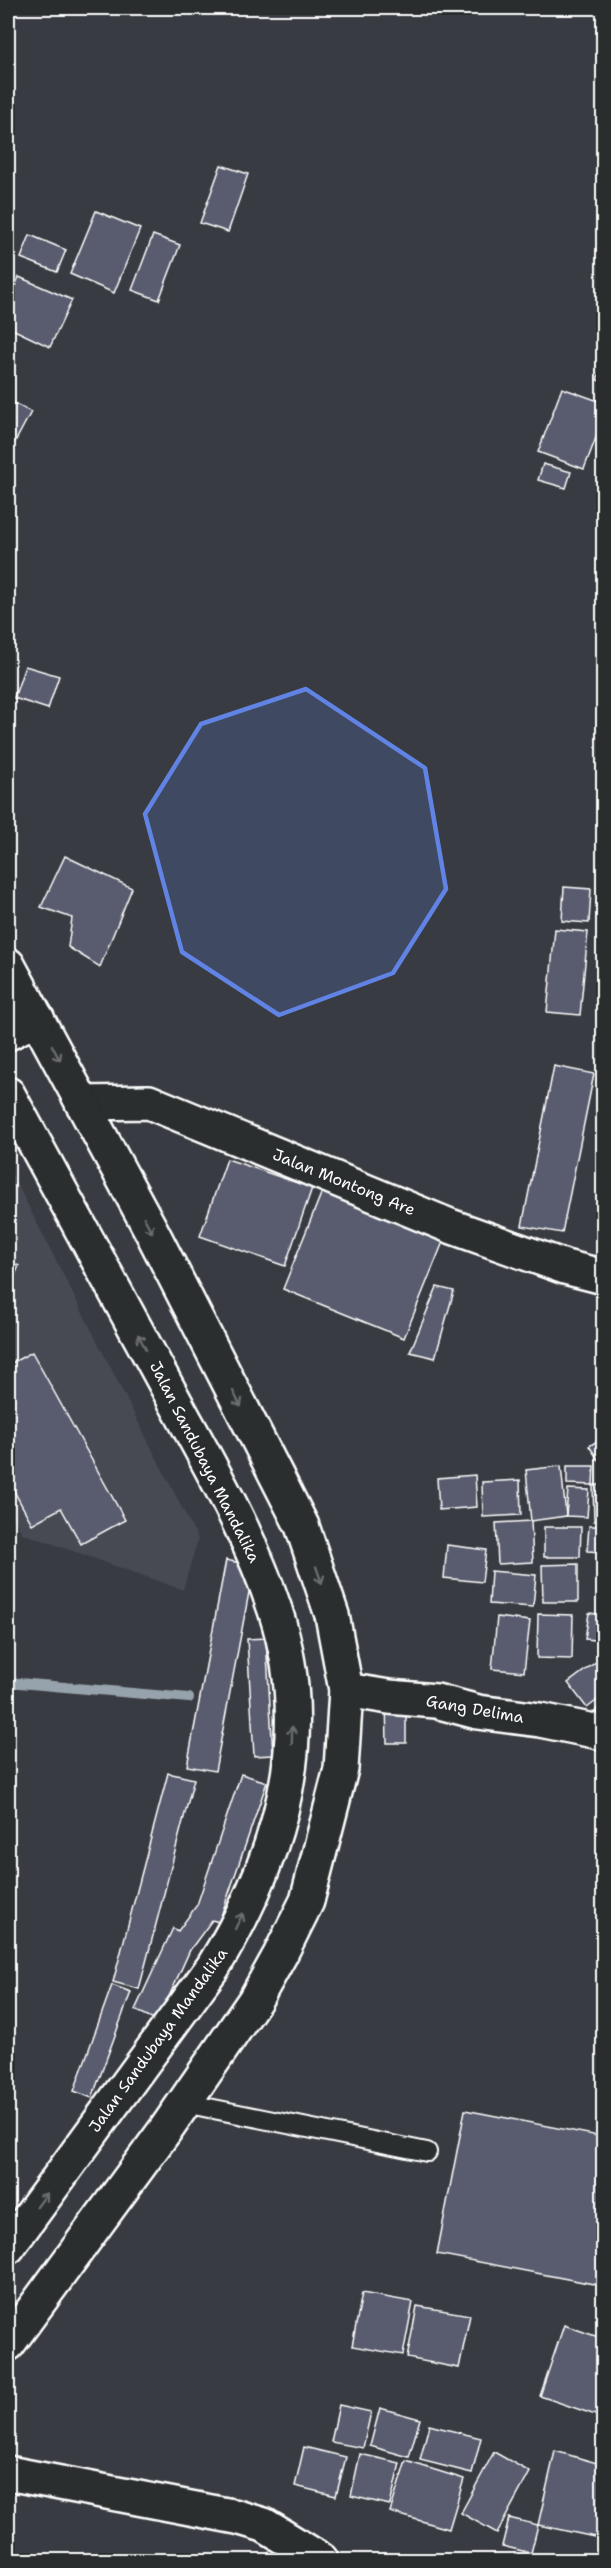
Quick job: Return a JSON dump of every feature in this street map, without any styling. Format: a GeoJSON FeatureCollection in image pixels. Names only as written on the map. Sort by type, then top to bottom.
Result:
{"type":"FeatureCollection","features":[{"type":"Feature","properties":{"kind":"main road"},"geometry":{"type":"LineString","coordinates":[[8,965],[151,1230],[302,1526],[332,1616],[346,1690],[341,1769],[307,1901],[255,2000],[184,2103],[8,2344]]}},
{"type":"Feature","properties":{"kind":"main road"},"geometry":{"type":"LineString","coordinates":[[8,1033],[37,1018]]}},
{"type":"Feature","properties":{"kind":"main road","name":"Jalan Sandubaya Mandalika"},"geometry":{"type":"LineString","coordinates":[[8,1094],[212,1471],[252,1550],[275,1610],[283,1640],[292,1725],[292,1756],[286,1794],[271,1844],[233,1935],[213,1967],[8,2247]]}},
{"type":"Feature","properties":{"kind":"main road","name":"Jalan Montong Are"},"geometry":{"type":"LineString","coordinates":[[82,1103],[149,1102],[450,1226],[565,1267],[603,1277]]}},
{"type":"Feature","properties":{"kind":"main road","name":"Gang Delima"},"geometry":{"type":"LineString","coordinates":[[346,1690],[436,1701],[478,1712],[540,1720],[603,1733]]}},
{"type":"Feature","properties":{"kind":"main road"},"geometry":{"type":"LineString","coordinates":[[8,2473],[237,2517],[264,2525],[321,2560]]}},
{"type":"Feature","properties":{"kind":"lane"},"geometry":{"type":"LineString","coordinates":[[184,2103],[427,2152]]}},
{"type":"Feature","properties":{"kind":"highlighted area"},"geometry":{"type":"Polygon","coordinates":[[[306,689],[425,768],[446,889],[393,973],[279,1015],[182,952],[145,814],[201,724],[306,689]]]}},
{"type":"Feature","properties":{"kind":"shaded area"},"geometry":{"type":"Polygon","coordinates":[[[8,1166],[198,1539],[183,1590],[22,1533],[8,1508],[8,1166]]]}},
{"type":"Feature","properties":{"kind":"building"},"geometry":{"type":"Polygon","coordinates":[[[221,165],[248,174],[228,232],[200,223],[221,165]]]}},
{"type":"Feature","properties":{"kind":"building"},"geometry":{"type":"Polygon","coordinates":[[[96,211],[140,229],[114,293],[70,274],[96,211]]]}},
{"type":"Feature","properties":{"kind":"building"},"geometry":{"type":"Polygon","coordinates":[[[30,235],[66,250],[57,272],[21,258],[30,235]]]}},
{"type":"Feature","properties":{"kind":"building"},"geometry":{"type":"Polygon","coordinates":[[[153,235],[180,245],[159,300],[132,290],[153,235]]]}},
{"type":"Feature","properties":{"kind":"building"},"geometry":{"type":"Polygon","coordinates":[[[19,277],[72,300],[50,347],[8,327],[8,302],[19,277]]]}},
{"type":"Feature","properties":{"kind":"building"},"geometry":{"type":"Polygon","coordinates":[[[601,366],[604,367],[604,382],[597,380],[601,366]]]}},
{"type":"Feature","properties":{"kind":"building"},"geometry":{"type":"Polygon","coordinates":[[[562,388],[604,403],[604,417],[584,469],[538,452],[562,388]]]}},
{"type":"Feature","properties":{"kind":"building"},"geometry":{"type":"Polygon","coordinates":[[[8,400],[31,412],[8,455],[8,400]]]}},
{"type":"Feature","properties":{"kind":"building"},"geometry":{"type":"Polygon","coordinates":[[[543,464],[571,472],[566,488],[538,480],[543,464]]]}},
{"type":"Feature","properties":{"kind":"building"},"geometry":{"type":"Polygon","coordinates":[[[25,666],[59,676],[48,709],[14,698],[25,666]]]}},
{"type":"Feature","properties":{"kind":"building"},"geometry":{"type":"Polygon","coordinates":[[[65,856],[132,888],[100,967],[68,947],[72,918],[41,907],[65,856]]]}},
{"type":"Feature","properties":{"kind":"building"},"geometry":{"type":"Polygon","coordinates":[[[564,887],[591,889],[589,923],[562,921],[564,887]]]}},
{"type":"Feature","properties":{"kind":"building"},"geometry":{"type":"Polygon","coordinates":[[[555,929],[588,932],[580,1015],[547,1012],[555,929]]]}},
{"type":"Feature","properties":{"kind":"building"},"geometry":{"type":"Polygon","coordinates":[[[554,1066],[594,1074],[562,1233],[522,1226],[554,1066]]]}},
{"type":"Feature","properties":{"kind":"building"},"geometry":{"type":"Polygon","coordinates":[[[227,1159],[312,1188],[285,1266],[200,1236],[227,1159]]]}},
{"type":"Feature","properties":{"kind":"building"},"geometry":{"type":"Polygon","coordinates":[[[323,1189],[445,1237],[404,1338],[283,1289],[323,1189]]]}},
{"type":"Feature","properties":{"kind":"building"},"geometry":{"type":"Polygon","coordinates":[[[8,1261],[19,1266],[8,1291],[8,1261]]]}},
{"type":"Feature","properties":{"kind":"building"},"geometry":{"type":"Polygon","coordinates":[[[437,1287],[454,1291],[435,1358],[410,1352],[437,1287]]]}},
{"type":"Feature","properties":{"kind":"building"},"geometry":{"type":"Polygon","coordinates":[[[32,1352],[125,1520],[81,1544],[61,1508],[32,1524],[8,1480],[8,1365],[32,1352]]]}},
{"type":"Feature","properties":{"kind":"building"},"geometry":{"type":"Polygon","coordinates":[[[604,1437],[604,1468],[589,1446],[604,1437]]]}},
{"type":"Feature","properties":{"kind":"building"},"geometry":{"type":"Polygon","coordinates":[[[561,1466],[566,1516],[531,1521],[526,1470],[561,1466]]]}},
{"type":"Feature","properties":{"kind":"building"},"geometry":{"type":"Polygon","coordinates":[[[567,1466],[594,1466],[593,1485],[567,1484],[567,1466]]]}},
{"type":"Feature","properties":{"kind":"building"},"geometry":{"type":"Polygon","coordinates":[[[475,1475],[477,1507],[439,1510],[437,1478],[475,1475]]]}},
{"type":"Feature","properties":{"kind":"building"},"geometry":{"type":"Polygon","coordinates":[[[520,1480],[521,1515],[483,1517],[482,1482],[520,1480]]]}},
{"type":"Feature","properties":{"kind":"building"},"geometry":{"type":"Polygon","coordinates":[[[593,1485],[604,1485],[604,1520],[594,1521],[593,1485]]]}},
{"type":"Feature","properties":{"kind":"building"},"geometry":{"type":"Polygon","coordinates":[[[568,1489],[589,1490],[587,1517],[566,1516],[568,1489]]]}},
{"type":"Feature","properties":{"kind":"building"},"geometry":{"type":"Polygon","coordinates":[[[531,1521],[533,1562],[498,1564],[496,1523],[531,1521]]]}},
{"type":"Feature","properties":{"kind":"building"},"geometry":{"type":"Polygon","coordinates":[[[589,1526],[604,1526],[604,1552],[587,1551],[589,1526]]]}},
{"type":"Feature","properties":{"kind":"building"},"geometry":{"type":"Polygon","coordinates":[[[544,1527],[581,1527],[580,1557],[544,1557],[544,1527]]]}},
{"type":"Feature","properties":{"kind":"building"},"geometry":{"type":"Polygon","coordinates":[[[447,1545],[486,1550],[482,1582],[444,1578],[447,1545]]]}},
{"type":"Feature","properties":{"kind":"building"},"geometry":{"type":"Polygon","coordinates":[[[226,1560],[254,1566],[215,1771],[187,1766],[226,1560]]]}},
{"type":"Feature","properties":{"kind":"building"},"geometry":{"type":"Polygon","coordinates":[[[578,1564],[578,1602],[543,1602],[542,1565],[578,1564]]]}},
{"type":"Feature","properties":{"kind":"building"},"geometry":{"type":"Polygon","coordinates":[[[491,1571],[536,1575],[533,1607],[489,1604],[491,1571]]]}},
{"type":"Feature","properties":{"kind":"building"},"geometry":{"type":"Polygon","coordinates":[[[589,1613],[604,1615],[604,1641],[585,1639],[589,1613]]]}},
{"type":"Feature","properties":{"kind":"building"},"geometry":{"type":"Polygon","coordinates":[[[538,1614],[573,1615],[572,1659],[537,1658],[538,1614]]]}},
{"type":"Feature","properties":{"kind":"building"},"geometry":{"type":"Polygon","coordinates":[[[497,1617],[530,1621],[524,1672],[492,1669],[497,1617]]]}},
{"type":"Feature","properties":{"kind":"building"},"geometry":{"type":"Polygon","coordinates":[[[266,1638],[273,1755],[254,1756],[247,1639],[266,1638]]]}},
{"type":"Feature","properties":{"kind":"building"},"geometry":{"type":"Polygon","coordinates":[[[604,1656],[604,1695],[587,1708],[568,1683],[604,1656]]]}},
{"type":"Feature","properties":{"kind":"building"},"geometry":{"type":"Polygon","coordinates":[[[386,1702],[406,1702],[406,1743],[387,1743],[386,1702]]]}},
{"type":"Feature","properties":{"kind":"building"},"geometry":{"type":"Polygon","coordinates":[[[604,1702],[604,1723],[590,1719],[604,1702]]]}},
{"type":"Feature","properties":{"kind":"building"},"geometry":{"type":"Polygon","coordinates":[[[168,1773],[194,1779],[139,1989],[113,1982],[168,1773]]]}},
{"type":"Feature","properties":{"kind":"building"},"geometry":{"type":"Polygon","coordinates":[[[241,1774],[267,1782],[219,1922],[212,1920],[190,1950],[158,2021],[135,2010],[173,1928],[178,1931],[197,1905],[241,1774]]]}},
{"type":"Feature","properties":{"kind":"building"},"geometry":{"type":"Polygon","coordinates":[[[112,1985],[131,1992],[92,2098],[74,2091],[112,1985]]]}},
{"type":"Feature","properties":{"kind":"building"},"geometry":{"type":"Polygon","coordinates":[[[465,2110],[604,2137],[604,2286],[437,2254],[465,2110]]]}},
{"type":"Feature","properties":{"kind":"building"},"geometry":{"type":"Polygon","coordinates":[[[362,2293],[413,2302],[403,2355],[352,2346],[362,2293]]]}},
{"type":"Feature","properties":{"kind":"building"},"geometry":{"type":"Polygon","coordinates":[[[417,2306],[470,2315],[459,2368],[407,2358],[417,2306]]]}},
{"type":"Feature","properties":{"kind":"building"},"geometry":{"type":"Polygon","coordinates":[[[564,2325],[604,2339],[604,2418],[540,2396],[564,2325]]]}},
{"type":"Feature","properties":{"kind":"building"},"geometry":{"type":"Polygon","coordinates":[[[339,2405],[371,2412],[363,2448],[331,2442],[339,2405]]]}},
{"type":"Feature","properties":{"kind":"building"},"geometry":{"type":"Polygon","coordinates":[[[380,2408],[420,2419],[409,2457],[370,2446],[380,2408]]]}},
{"type":"Feature","properties":{"kind":"building"},"geometry":{"type":"Polygon","coordinates":[[[429,2425],[481,2438],[472,2473],[420,2460],[429,2425]]]}},
{"type":"Feature","properties":{"kind":"building"},"geometry":{"type":"Polygon","coordinates":[[[304,2447],[346,2457],[336,2496],[295,2486],[304,2447]]]}},
{"type":"Feature","properties":{"kind":"building"},"geometry":{"type":"Polygon","coordinates":[[[555,2451],[604,2465],[604,2539],[538,2525],[555,2451]]]}},
{"type":"Feature","properties":{"kind":"building"},"geometry":{"type":"Polygon","coordinates":[[[494,2452],[530,2472],[497,2533],[461,2513],[494,2452]]]}},
{"type":"Feature","properties":{"kind":"building"},"geometry":{"type":"Polygon","coordinates":[[[360,2454],[400,2463],[390,2505],[351,2496],[360,2454]]]}},
{"type":"Feature","properties":{"kind":"building"},"geometry":{"type":"Polygon","coordinates":[[[406,2461],[464,2479],[449,2529],[390,2512],[406,2461]]]}},
{"type":"Feature","properties":{"kind":"building"},"geometry":{"type":"Polygon","coordinates":[[[509,2518],[538,2525],[531,2553],[502,2546],[509,2518]]]}},
{"type":"Feature","properties":{"kind":"waterway"},"geometry":{"type":"LineString","coordinates":[[8,1682],[189,1698]]}}]}
